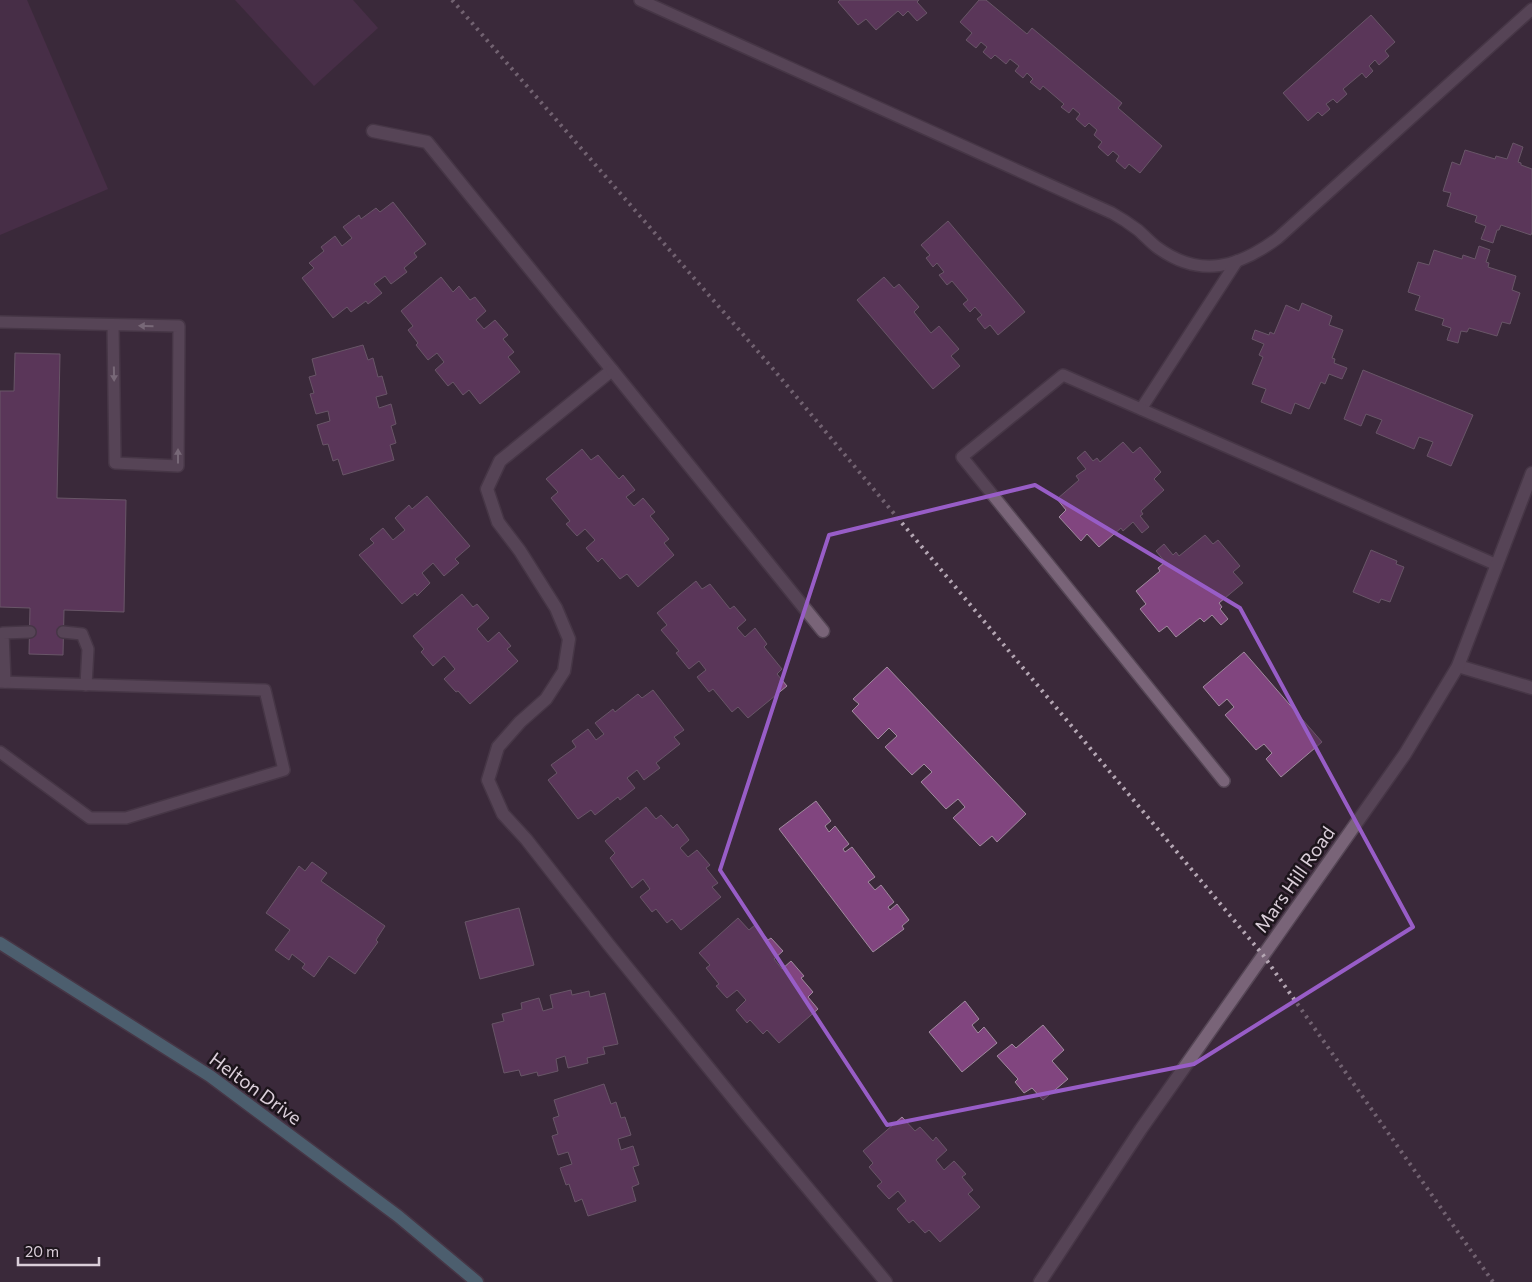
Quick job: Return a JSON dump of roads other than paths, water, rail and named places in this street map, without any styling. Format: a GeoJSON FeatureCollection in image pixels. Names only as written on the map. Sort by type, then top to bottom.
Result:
{"type":"FeatureCollection","features":[{"type":"Feature","properties":{"kind":"main road","name":"Helton Drive"},"geometry":{"type":"LineString","coordinates":[[0,943],[210,1076],[398,1216],[476,1282]]}},
{"type":"Feature","properties":{"kind":"street"},"geometry":{"type":"LineString","coordinates":[[373,130],[427,142],[823,632]]}},
{"type":"Feature","properties":{"kind":"street"},"geometry":{"type":"LineString","coordinates":[[612,370],[500,461],[487,489],[498,522],[520,551],[556,608],[569,638],[564,671],[546,699],[520,722],[498,747],[488,780],[503,814],[526,839],[751,1120],[886,1282]]}},
{"type":"Feature","properties":{"kind":"street","name":"Mars Hill Road"},"geometry":{"type":"LineString","coordinates":[[1040,1282],[1146,1121],[1405,754],[1458,666],[1532,473]]}},
{"type":"Feature","properties":{"kind":"street"},"geometry":{"type":"LineString","coordinates":[[1458,666],[1532,688]]}},
{"type":"Feature","properties":{"kind":"lane"},"geometry":{"type":"LineString","coordinates":[[640,0],[1112,213],[1136,228],[1158,248],[1187,264],[1211,268],[1237,262],[1260,251],[1298,221],[1532,10]]}},
{"type":"Feature","properties":{"kind":"lane"},"geometry":{"type":"LineString","coordinates":[[1141,409],[1237,262]]}},
{"type":"Feature","properties":{"kind":"lane"},"geometry":{"type":"LineString","coordinates":[[0,322],[179,326],[178,466],[115,463],[113,325]]}},
{"type":"Feature","properties":{"kind":"lane"},"geometry":{"type":"LineString","coordinates":[[1224,781],[962,457],[1063,375],[1497,565]]}},
{"type":"Feature","properties":{"kind":"lane"},"geometry":{"type":"LineString","coordinates":[[0,752],[90,818],[126,818],[284,770],[265,690],[3,682],[3,633],[30,632]]}},
{"type":"Feature","properties":{"kind":"lane"},"geometry":{"type":"LineString","coordinates":[[63,632],[82,634],[88,649],[86,685]]}},
{"type":"Feature","properties":{"kind":"railway"},"geometry":{"type":"LineString","coordinates":[[452,0],[774,370],[1263,955],[1493,1282]]}}]}
